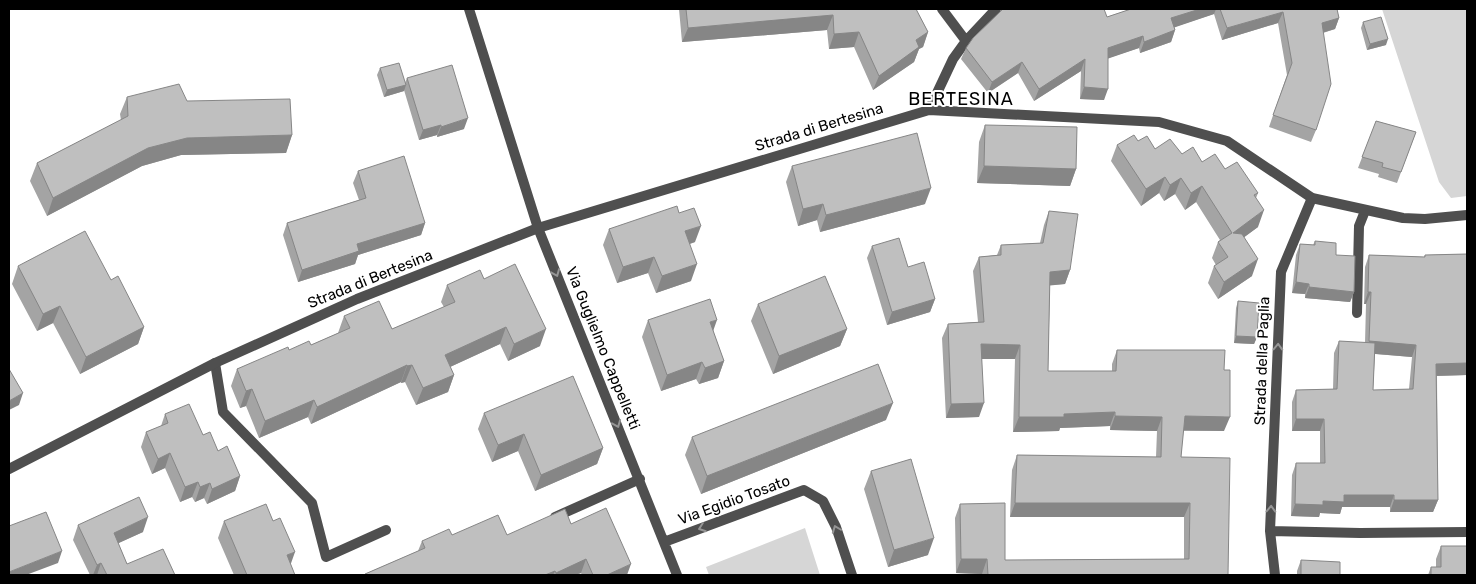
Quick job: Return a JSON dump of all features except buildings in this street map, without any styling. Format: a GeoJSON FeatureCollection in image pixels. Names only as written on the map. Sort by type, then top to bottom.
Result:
{"type":"FeatureCollection","features":[{"type":"Feature","properties":{"kind":"street"},"geometry":{"type":"LineString","coordinates":[[469,9],[538,228]]}},
{"type":"Feature","properties":{"kind":"street"},"geometry":{"type":"LineString","coordinates":[[942,9],[966,41]]}},
{"type":"Feature","properties":{"kind":"street"},"geometry":{"type":"LineString","coordinates":[[929,110],[953,59],[966,41],[996,9]]}},
{"type":"Feature","properties":{"kind":"street","name":"Strada di Bertesina"},"geometry":{"type":"LineString","coordinates":[[9,469],[215,363],[357,299],[538,228],[929,110],[1159,122],[1227,141],[1312,198],[1403,218],[1425,219],[1467,215]]}},
{"type":"Feature","properties":{"kind":"street","name":"Strada della Paglia"},"geometry":{"type":"LineString","coordinates":[[1275,575],[1270,531],[1281,272],[1312,198]]}},
{"type":"Feature","properties":{"kind":"street"},"geometry":{"type":"LineString","coordinates":[[1357,313],[1359,226],[1365,210]]}},
{"type":"Feature","properties":{"kind":"street","name":"Via Guglielmo Cappelletti"},"geometry":{"type":"LineString","coordinates":[[538,228],[677,575]]}},
{"type":"Feature","properties":{"kind":"street"},"geometry":{"type":"LineString","coordinates":[[215,363],[223,412],[312,503],[326,557],[386,530]]}},
{"type":"Feature","properties":{"kind":"street"},"geometry":{"type":"LineString","coordinates":[[546,522],[640,479]]}},
{"type":"Feature","properties":{"kind":"street","name":"Via Egidio Tosato"},"geometry":{"type":"LineString","coordinates":[[664,542],[804,490],[823,501],[836,527],[852,575]]}},
{"type":"Feature","properties":{"kind":"street"},"geometry":{"type":"LineString","coordinates":[[1270,531],[1360,533],[1467,532]]}},
{"type":"Feature","properties":{"kind":"shaded area"},"geometry":{"type":"Polygon","coordinates":[[[1382,9],[1467,9],[1467,196],[1451,198],[1439,182],[1382,9]]]}},
{"type":"Feature","properties":{"kind":"shaded area"},"geometry":{"type":"Polygon","coordinates":[[[805,528],[820,575],[709,575],[706,567],[805,528]]]}},
{"type":"Feature","properties":{"kind":"district","name":"BERTESINA"},"geometry":{"type":"Point","coordinates":[961,99]}}]}
